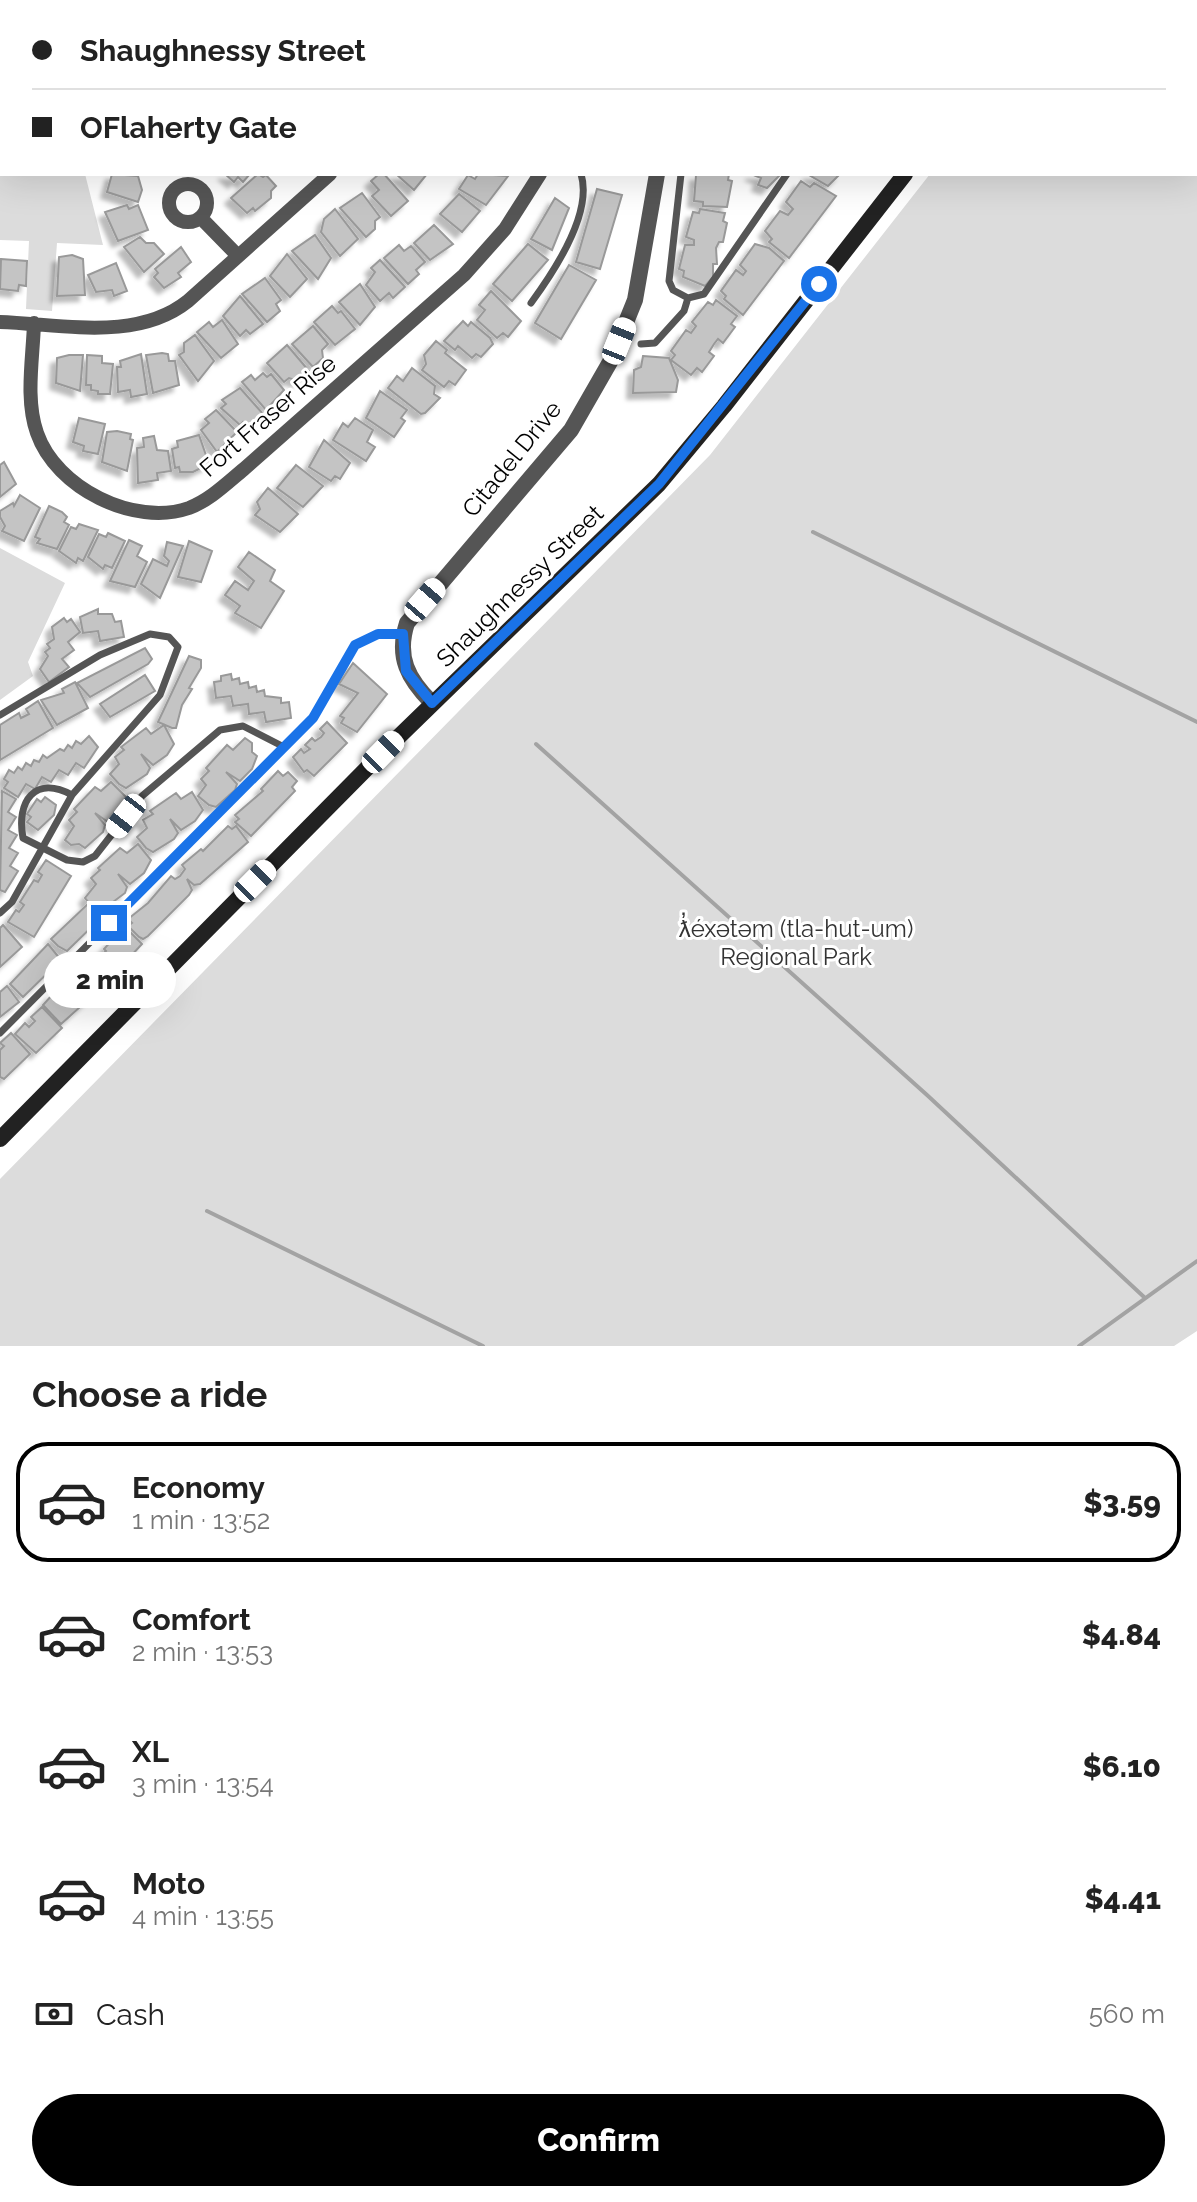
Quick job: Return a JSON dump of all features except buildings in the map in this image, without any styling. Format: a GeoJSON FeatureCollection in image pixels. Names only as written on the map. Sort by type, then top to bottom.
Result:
{"type":"FeatureCollection","features":[{"type":"Feature","properties":{"kind":"main road","name":"Shaughnessy Street"},"geometry":{"type":"LineString","coordinates":[[0,1139],[432,703],[669,474],[903,176]]}},
{"type":"Feature","properties":{"kind":"street"},"geometry":{"type":"LineString","coordinates":[[0,322],[128,326],[154,322],[175,311],[328,176]]}},
{"type":"Feature","properties":{"kind":"street","name":"Fort Fraser Rise"},"geometry":{"type":"LineString","coordinates":[[34,323],[32,413],[37,435],[56,466],[88,490],[127,508],[156,513],[188,508],[218,491],[464,275],[505,229],[535,176]]}},
{"type":"Feature","properties":{"kind":"street","name":"Citadel Drive"},"geometry":{"type":"LineString","coordinates":[[403,634],[414,613],[571,430],[610,362],[635,300],[657,176]]}},
{"type":"Feature","properties":{"kind":"street"},"geometry":{"type":"LineString","coordinates":[[201,218],[238,256]]}},
{"type":"Feature","properties":{"kind":"street"},"geometry":{"type":"LineString","coordinates":[[403,634],[406,671],[432,703]]}},
{"type":"Feature","properties":{"kind":"lane"},"geometry":{"type":"LineString","coordinates":[[531,303],[561,262],[569,243],[580,202],[581,176]]}},
{"type":"Feature","properties":{"kind":"lane"},"geometry":{"type":"LineString","coordinates":[[681,176],[669,281],[673,290],[688,298],[704,294],[786,176]]}},
{"type":"Feature","properties":{"kind":"lane"},"geometry":{"type":"LineString","coordinates":[[641,344],[655,343],[684,311],[688,298]]}},
{"type":"Feature","properties":{"kind":"lane"},"geometry":{"type":"LineString","coordinates":[[0,715],[100,655],[150,634],[169,637],[178,647],[160,695],[72,795],[12,902],[0,913]]}},
{"type":"Feature","properties":{"kind":"lane"},"geometry":{"type":"LineString","coordinates":[[0,1033],[313,718],[355,645],[378,634],[403,634]]}},
{"type":"Feature","properties":{"kind":"lane"},"geometry":{"type":"LineString","coordinates":[[72,795],[58,787],[44,787],[26,800],[19,817],[23,838],[67,860],[83,862],[95,856],[142,796],[220,730],[243,726],[284,747]]}},
{"type":"Feature","properties":{"kind":"green space"},"geometry":{"type":"Polygon","coordinates":[[[0,176],[86,176],[103,245],[57,243],[52,311],[26,309],[29,241],[0,240],[0,176]]]}},
{"type":"Feature","properties":{"kind":"green space","name":"ƛ̓éxətəm (tla-hut-um) Regional Park"},"geometry":{"type":"Polygon","coordinates":[[[928,176],[1197,176],[1197,1331],[1174,1346],[0,1346],[0,1179],[710,455],[928,176]]]}},
{"type":"Feature","properties":{"kind":"green space"},"geometry":{"type":"Polygon","coordinates":[[[0,548],[65,583],[28,662],[33,676],[0,700],[0,548]]]}},
{"type":"Feature","properties":{"kind":"waterway"},"geometry":{"type":"LineString","coordinates":[[813,532],[1197,722]]}},
{"type":"Feature","properties":{"kind":"waterway"},"geometry":{"type":"LineString","coordinates":[[536,744],[927,1095],[1144,1297]]}},
{"type":"Feature","properties":{"kind":"waterway"},"geometry":{"type":"LineString","coordinates":[[207,1211],[483,1346]]}},
{"type":"Feature","properties":{"kind":"waterway"},"geometry":{"type":"LineString","coordinates":[[1079,1346],[1197,1261]]}},
{"type":"Feature","properties":{"kind":"route"},"geometry":{"type":"LineString","coordinates":[[109,923],[313,718],[355,645],[378,634],[403,634],[406,671],[432,703],[659,484],[711,424],[819,284]]}}]}
